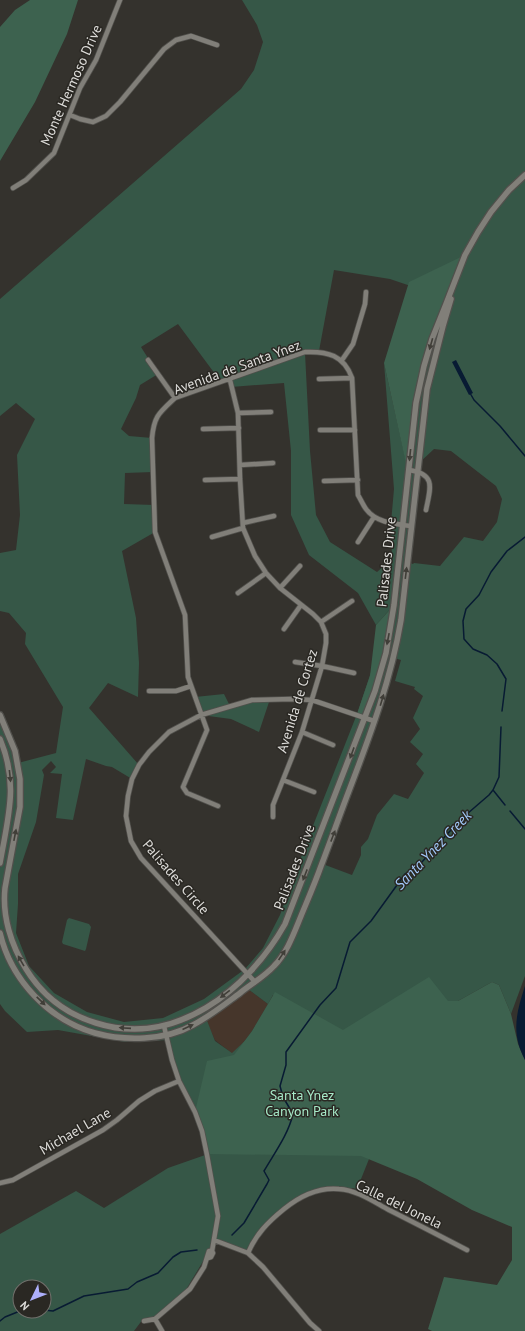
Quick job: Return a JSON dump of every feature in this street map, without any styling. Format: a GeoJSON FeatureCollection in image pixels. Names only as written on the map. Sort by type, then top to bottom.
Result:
{"type":"FeatureCollection","features":[{"type":"Feature","properties":{"kind":"street","name":"Monte Hermoso Drive"},"geometry":{"type":"LineString","coordinates":[[14,188],[26,180],[54,153],[80,88],[96,60],[120,0]]}},
{"type":"Feature","properties":{"kind":"street"},"geometry":{"type":"LineString","coordinates":[[70,116],[93,122],[106,116],[120,102],[164,49],[176,40],[191,36],[217,46]]}},
{"type":"Feature","properties":{"kind":"street","name":"Palisades Drive"},"geometry":{"type":"LineString","coordinates":[[0,715],[15,751],[20,779],[20,806],[4,899],[9,933],[17,954],[32,980],[54,1001],[71,1013],[88,1021],[114,1027],[136,1029],[164,1026],[177,1022],[200,1011],[227,993],[248,974],[266,954],[285,924],[376,691],[386,652],[394,605],[416,403],[432,339],[465,255],[478,232],[491,212],[509,190],[525,175]]}},
{"type":"Feature","properties":{"kind":"street","name":"Palisades Drive"},"geometry":{"type":"LineString","coordinates":[[0,933],[2,943],[19,978],[47,1007],[67,1022],[90,1032],[111,1037],[143,1038],[167,1034],[191,1026],[229,1002],[275,966],[291,941],[341,814],[374,721],[395,654],[401,620],[428,382],[443,326],[465,255]]}},
{"type":"Feature","properties":{"kind":"street"},"geometry":{"type":"LineString","coordinates":[[366,292],[366,304],[353,344],[342,360],[349,369],[352,378],[358,495],[366,509],[374,517],[383,521],[411,526]]}},
{"type":"Feature","properties":{"kind":"street","name":"Avenida de Santa Ynez"},"geometry":{"type":"LineString","coordinates":[[218,806],[187,793],[183,787],[207,730],[188,677],[185,615],[155,532],[152,438],[153,424],[160,412],[174,398],[230,380],[305,352],[319,351],[330,354],[342,360]]}},
{"type":"Feature","properties":{"kind":"street"},"geometry":{"type":"LineString","coordinates":[[148,360],[174,398]]}},
{"type":"Feature","properties":{"kind":"street"},"geometry":{"type":"LineString","coordinates":[[319,380],[352,378]]}},
{"type":"Feature","properties":{"kind":"street"},"geometry":{"type":"LineString","coordinates":[[230,380],[238,413],[243,525],[255,556],[266,573],[280,588],[314,614],[321,622],[352,601]]}},
{"type":"Feature","properties":{"kind":"street"},"geometry":{"type":"LineString","coordinates":[[238,413],[271,412]]}},
{"type":"Feature","properties":{"kind":"street"},"geometry":{"type":"LineString","coordinates":[[203,429],[239,428]]}},
{"type":"Feature","properties":{"kind":"street"},"geometry":{"type":"LineString","coordinates":[[320,430],[355,430]]}},
{"type":"Feature","properties":{"kind":"street"},"geometry":{"type":"LineString","coordinates":[[240,465],[273,463]]}},
{"type":"Feature","properties":{"kind":"street"},"geometry":{"type":"LineString","coordinates":[[409,470],[418,472],[429,480],[431,486],[426,510]]}},
{"type":"Feature","properties":{"kind":"street"},"geometry":{"type":"LineString","coordinates":[[205,480],[240,479]]}},
{"type":"Feature","properties":{"kind":"street"},"geometry":{"type":"LineString","coordinates":[[324,481],[358,480]]}},
{"type":"Feature","properties":{"kind":"street"},"geometry":{"type":"LineString","coordinates":[[212,537],[243,525],[274,516]]}},
{"type":"Feature","properties":{"kind":"street"},"geometry":{"type":"LineString","coordinates":[[358,542],[374,517]]}},
{"type":"Feature","properties":{"kind":"street"},"geometry":{"type":"LineString","coordinates":[[280,588],[300,566]]}},
{"type":"Feature","properties":{"kind":"street"},"geometry":{"type":"LineString","coordinates":[[238,593],[266,573]]}},
{"type":"Feature","properties":{"kind":"street"},"geometry":{"type":"LineString","coordinates":[[284,629],[302,605]]}},
{"type":"Feature","properties":{"kind":"street","name":"Avenida de Cortez"},"geometry":{"type":"LineString","coordinates":[[273,817],[273,805],[302,732],[322,666],[326,634],[321,622]]}},
{"type":"Feature","properties":{"kind":"street"},"geometry":{"type":"LineString","coordinates":[[386,652],[395,654]]}},
{"type":"Feature","properties":{"kind":"street"},"geometry":{"type":"LineString","coordinates":[[295,662],[354,673]]}},
{"type":"Feature","properties":{"kind":"street"},"geometry":{"type":"LineString","coordinates":[[149,691],[176,692],[191,686]]}},
{"type":"Feature","properties":{"kind":"street","name":"Palisades Circle"},"geometry":{"type":"LineString","coordinates":[[255,982],[141,858],[131,842],[126,816],[128,796],[132,779],[139,765],[149,752],[169,732],[201,715],[252,700],[312,700],[374,721]]}},
{"type":"Feature","properties":{"kind":"street"},"geometry":{"type":"LineString","coordinates":[[302,732],[333,745]]}},
{"type":"Feature","properties":{"kind":"street"},"geometry":{"type":"LineString","coordinates":[[0,738],[9,767],[11,789],[0,863]]}},
{"type":"Feature","properties":{"kind":"street"},"geometry":{"type":"LineString","coordinates":[[283,780],[314,792]]}},
{"type":"Feature","properties":{"kind":"street"},"geometry":{"type":"LineString","coordinates":[[144,1320],[156,1319],[190,1289],[199,1277],[208,1258],[214,1253],[212,1251],[218,1216],[202,1131],[179,1081],[172,1060],[164,1026]]}},
{"type":"Feature","properties":{"kind":"street","name":"Michael Lane"},"geometry":{"type":"LineString","coordinates":[[0,1183],[13,1180],[101,1130],[117,1120],[139,1101],[179,1081]]}},
{"type":"Feature","properties":{"kind":"street","name":"Calle del Jonela"},"geometry":{"type":"LineString","coordinates":[[248,1253],[251,1244],[261,1230],[293,1202],[310,1193],[331,1188],[341,1189],[361,1196],[468,1250]]}},
{"type":"Feature","properties":{"kind":"street"},"geometry":{"type":"LineString","coordinates":[[214,1240],[248,1253],[263,1267],[310,1323],[319,1331]]}},
{"type":"Feature","properties":{"kind":"street"},"geometry":{"type":"LineString","coordinates":[[156,1319],[162,1331]]}},
{"type":"Feature","properties":{"kind":"shaded area"},"geometry":{"type":"Polygon","coordinates":[[[248,989],[268,1004],[252,1031],[234,1055],[215,1040],[205,1019],[235,1001],[248,989]]]}},
{"type":"Feature","properties":{"kind":"green space"},"geometry":{"type":"Polygon","coordinates":[[[30,0],[78,0],[67,34],[35,102],[0,161],[0,27],[15,10],[30,0]]]}},
{"type":"Feature","properties":{"kind":"green space","name":"Santa Ynez Canyon Park"},"geometry":{"type":"Polygon","coordinates":[[[242,0],[525,0],[525,976],[511,1014],[499,985],[492,982],[458,1001],[448,1001],[371,1154],[357,1189],[352,1188],[351,1191],[320,1191],[294,1203],[270,1222],[255,1240],[248,1255],[214,1243],[181,1298],[154,1318],[143,1319],[134,1331],[0,1331],[0,1234],[76,1191],[104,1208],[168,1168],[208,1154],[196,1111],[180,1080],[169,1040],[125,1042],[58,1030],[27,1032],[5,1011],[0,1004],[0,715],[18,763],[56,753],[63,707],[25,644],[26,633],[9,613],[0,611],[0,553],[16,550],[20,515],[17,455],[35,419],[16,403],[0,416],[0,299],[241,89],[254,70],[263,42],[257,25],[242,0]],[[334,270],[319,351],[305,353],[310,451],[316,515],[330,542],[377,572],[392,559],[391,523],[394,489],[384,363],[408,471],[416,403],[443,297],[390,279],[334,270]],[[178,324],[141,347],[158,374],[140,385],[136,398],[121,429],[129,436],[152,438],[153,472],[125,473],[124,504],[154,505],[155,532],[122,551],[136,618],[139,663],[138,697],[108,683],[89,708],[139,765],[132,779],[112,767],[86,759],[73,820],[56,818],[62,774],[50,773],[56,767],[51,761],[42,770],[44,775],[36,822],[18,874],[16,933],[29,966],[54,993],[87,1012],[124,1022],[163,1018],[204,999],[245,969],[263,948],[280,915],[307,841],[357,714],[393,606],[376,625],[358,593],[309,555],[291,515],[291,451],[284,383],[231,387],[229,380],[221,382],[178,324]],[[434,449],[418,464],[408,562],[413,564],[440,566],[464,537],[483,541],[497,522],[502,499],[496,486],[451,451],[434,449]],[[394,658],[386,686],[320,863],[352,875],[361,855],[361,847],[368,839],[377,815],[394,794],[408,799],[424,773],[416,764],[423,754],[410,742],[420,729],[413,718],[423,696],[414,689],[415,687],[395,681],[401,660],[394,658]],[[248,989],[206,1018],[215,1041],[232,1053],[283,1005],[273,995],[268,1004],[248,989]]]}},
{"type":"Feature","properties":{"kind":"green space"},"geometry":{"type":"Polygon","coordinates":[[[465,255],[446,304],[421,380],[408,473],[384,363],[409,282],[465,255]]]}},
{"type":"Feature","properties":{"kind":"green space"},"geometry":{"type":"Polygon","coordinates":[[[394,605],[390,633],[365,717],[357,714],[370,676],[376,625],[394,605]]]}},
{"type":"Feature","properties":{"kind":"green space"},"geometry":{"type":"Polygon","coordinates":[[[224,694],[230,706],[252,700],[270,699],[259,732],[231,719],[201,715],[195,697],[224,694]]]}},
{"type":"Feature","properties":{"kind":"green space"},"geometry":{"type":"Polygon","coordinates":[[[69,918],[89,924],[91,927],[85,951],[63,944],[62,942],[67,920],[69,918]]]}},
{"type":"Feature","properties":{"kind":"green space","name":"Santa Ynez Canyon Park"},"geometry":{"type":"Polygon","coordinates":[[[429,977],[448,1001],[458,1001],[492,982],[499,985],[511,1014],[518,1044],[525,1060],[525,1331],[432,1331],[428,1329],[444,1277],[497,1285],[512,1260],[512,1227],[472,1210],[417,1179],[361,1156],[208,1154],[195,1112],[207,1061],[234,1055],[252,1031],[275,992],[343,1030],[429,977]]]}},
{"type":"Feature","properties":{"kind":"water"},"geometry":{"type":"Polygon","coordinates":[[[456,360],[473,393],[469,395],[452,362],[456,360]]]}},
{"type":"Feature","properties":{"kind":"water"},"geometry":{"type":"Polygon","coordinates":[[[525,986],[525,1060],[518,1041],[516,1023],[519,1005],[525,986]]]}},
{"type":"Feature","properties":{"kind":"waterway","name":"Santa Ynez Creek"},"geometry":{"type":"LineString","coordinates":[[470,393],[474,400],[500,426],[525,456]]}},
{"type":"Feature","properties":{"kind":"waterway","name":"Santa Ynez Creek"},"geometry":{"type":"LineString","coordinates":[[502,711],[506,679],[497,664],[487,655],[473,649],[464,639],[463,621],[466,609],[479,595],[491,572],[507,551],[525,537]]}},
{"type":"Feature","properties":{"kind":"waterway","name":"Santa Ynez Creek"},"geometry":{"type":"LineString","coordinates":[[232,1235],[244,1223],[267,1184],[269,1180],[264,1171],[281,1143],[291,1122],[293,1114],[283,1097],[280,1086],[286,1065],[286,1052],[320,1005],[336,988],[350,942],[371,921],[405,874],[421,863],[460,820],[493,790],[499,777],[501,727]]}},
{"type":"Feature","properties":{"kind":"waterway"},"geometry":{"type":"LineString","coordinates":[[493,790],[505,805]]}},
{"type":"Feature","properties":{"kind":"waterway"},"geometry":{"type":"LineString","coordinates":[[510,811],[525,829]]}},
{"type":"Feature","properties":{"kind":"waterway","name":"Santa Ynez Creek"},"geometry":{"type":"LineString","coordinates":[[52,1311],[84,1296],[128,1289],[137,1282],[158,1273],[173,1257],[181,1252],[197,1250]]}},
{"type":"Feature","properties":{"kind":"waterway","name":"Santa Ynez Creek"},"geometry":{"type":"LineString","coordinates":[[0,1321],[12,1314]]}}]}
